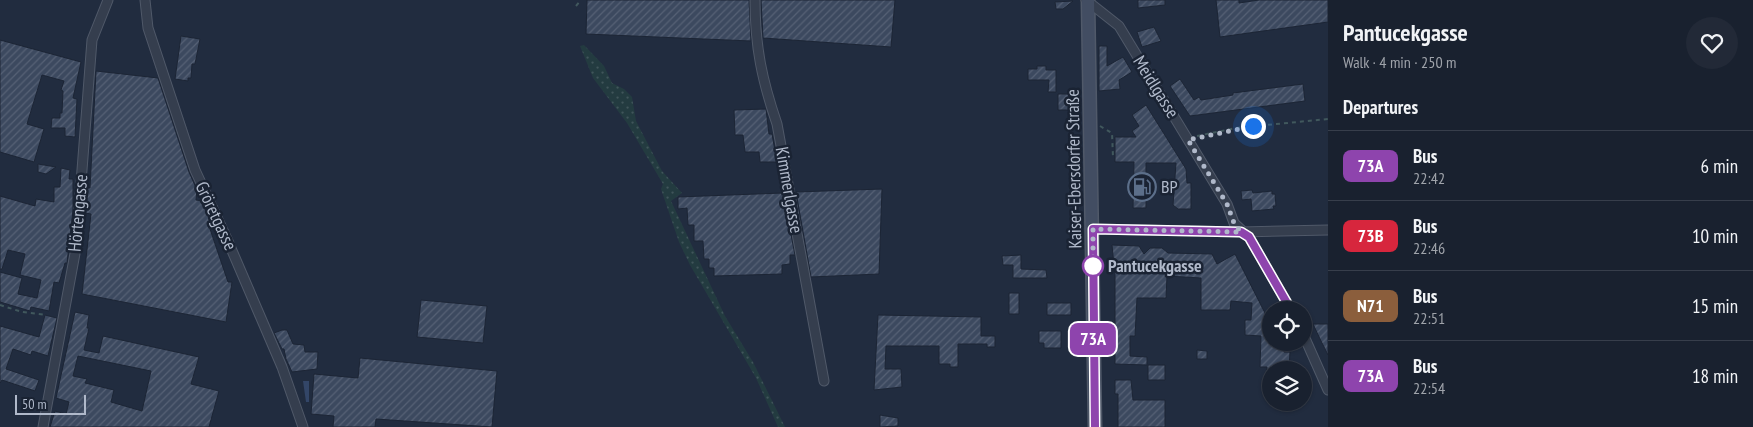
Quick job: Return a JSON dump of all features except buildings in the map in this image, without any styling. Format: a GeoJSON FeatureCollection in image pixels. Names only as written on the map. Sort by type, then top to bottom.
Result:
{"type":"FeatureCollection","features":[{"type":"Feature","properties":{"kind":"main road","name":"Kaiser-Ebersdorfer Straße"},"geometry":{"type":"LineString","coordinates":[[1088,0],[1095,427]]}},
{"type":"Feature","properties":{"kind":"street","name":"Hörtengasse"},"geometry":{"type":"LineString","coordinates":[[43,427],[76,248],[92,40],[108,0]]}},
{"type":"Feature","properties":{"kind":"street","name":"Gröretgasse"},"geometry":{"type":"LineString","coordinates":[[145,0],[148,28],[195,170],[227,238],[282,367],[303,427]]}},
{"type":"Feature","properties":{"kind":"street","name":"Kimmerlgasse"},"geometry":{"type":"LineString","coordinates":[[755,0],[755,39],[766,91],[776,124],[824,381]]}},
{"type":"Feature","properties":{"kind":"street","name":"Meidlgasse"},"geometry":{"type":"LineString","coordinates":[[1088,0],[1119,26],[1241,232],[1249,237],[1286,301]]}},
{"type":"Feature","properties":{"kind":"street"},"geometry":{"type":"LineString","coordinates":[[1093,229],[1241,232],[1328,230]]}},
{"type":"Feature","properties":{"kind":"street"},"geometry":{"type":"LineString","coordinates":[[1311,351],[1328,390]]}},
{"type":"Feature","properties":{"kind":"path"},"geometry":{"type":"LineString","coordinates":[[576,6],[581,0]]}},
{"type":"Feature","properties":{"kind":"path"},"geometry":{"type":"LineString","coordinates":[[1188,140],[1236,128],[1328,119]]}},
{"type":"Feature","properties":{"kind":"path"},"geometry":{"type":"LineString","coordinates":[[1098,125],[1112,133],[1113,157]]}},
{"type":"Feature","properties":{"kind":"path"},"geometry":{"type":"LineString","coordinates":[[0,305],[22,312],[46,315]]}},
{"type":"Feature","properties":{"kind":"green space"},"geometry":{"type":"Polygon","coordinates":[[[584,45],[604,66],[612,83],[624,89],[632,97],[636,121],[662,171],[682,193],[671,201],[725,316],[753,362],[785,427],[778,427],[756,378],[690,265],[679,242],[661,189],[663,184],[627,123],[593,78],[580,46],[584,45]]]}},
{"type":"Feature","properties":{"kind":"water"},"geometry":{"type":"Polygon","coordinates":[[[303,381],[309,381],[309,402],[306,402],[303,381]]]}},
{"type":"Feature","properties":{"kind":"bus line","name":"73A"},"geometry":{"type":"LineString","coordinates":[[1095,427],[1093,229],[1241,232],[1249,237],[1286,301]]}},
{"type":"Feature","properties":{"kind":"place","name":"BP"},"geometry":{"type":"Point","coordinates":[1142,187]}},
{"type":"Feature","properties":{"kind":"place","name":"Pantucekgasse"},"geometry":{"type":"Point","coordinates":[1093,266]}},
{"type":"Feature","properties":{"kind":"route"},"geometry":{"type":"LineString","coordinates":[[1093,266],[1093,229],[1241,232],[1234,223],[1227,204],[1188,140],[1198,136],[1253,126]]}}]}
